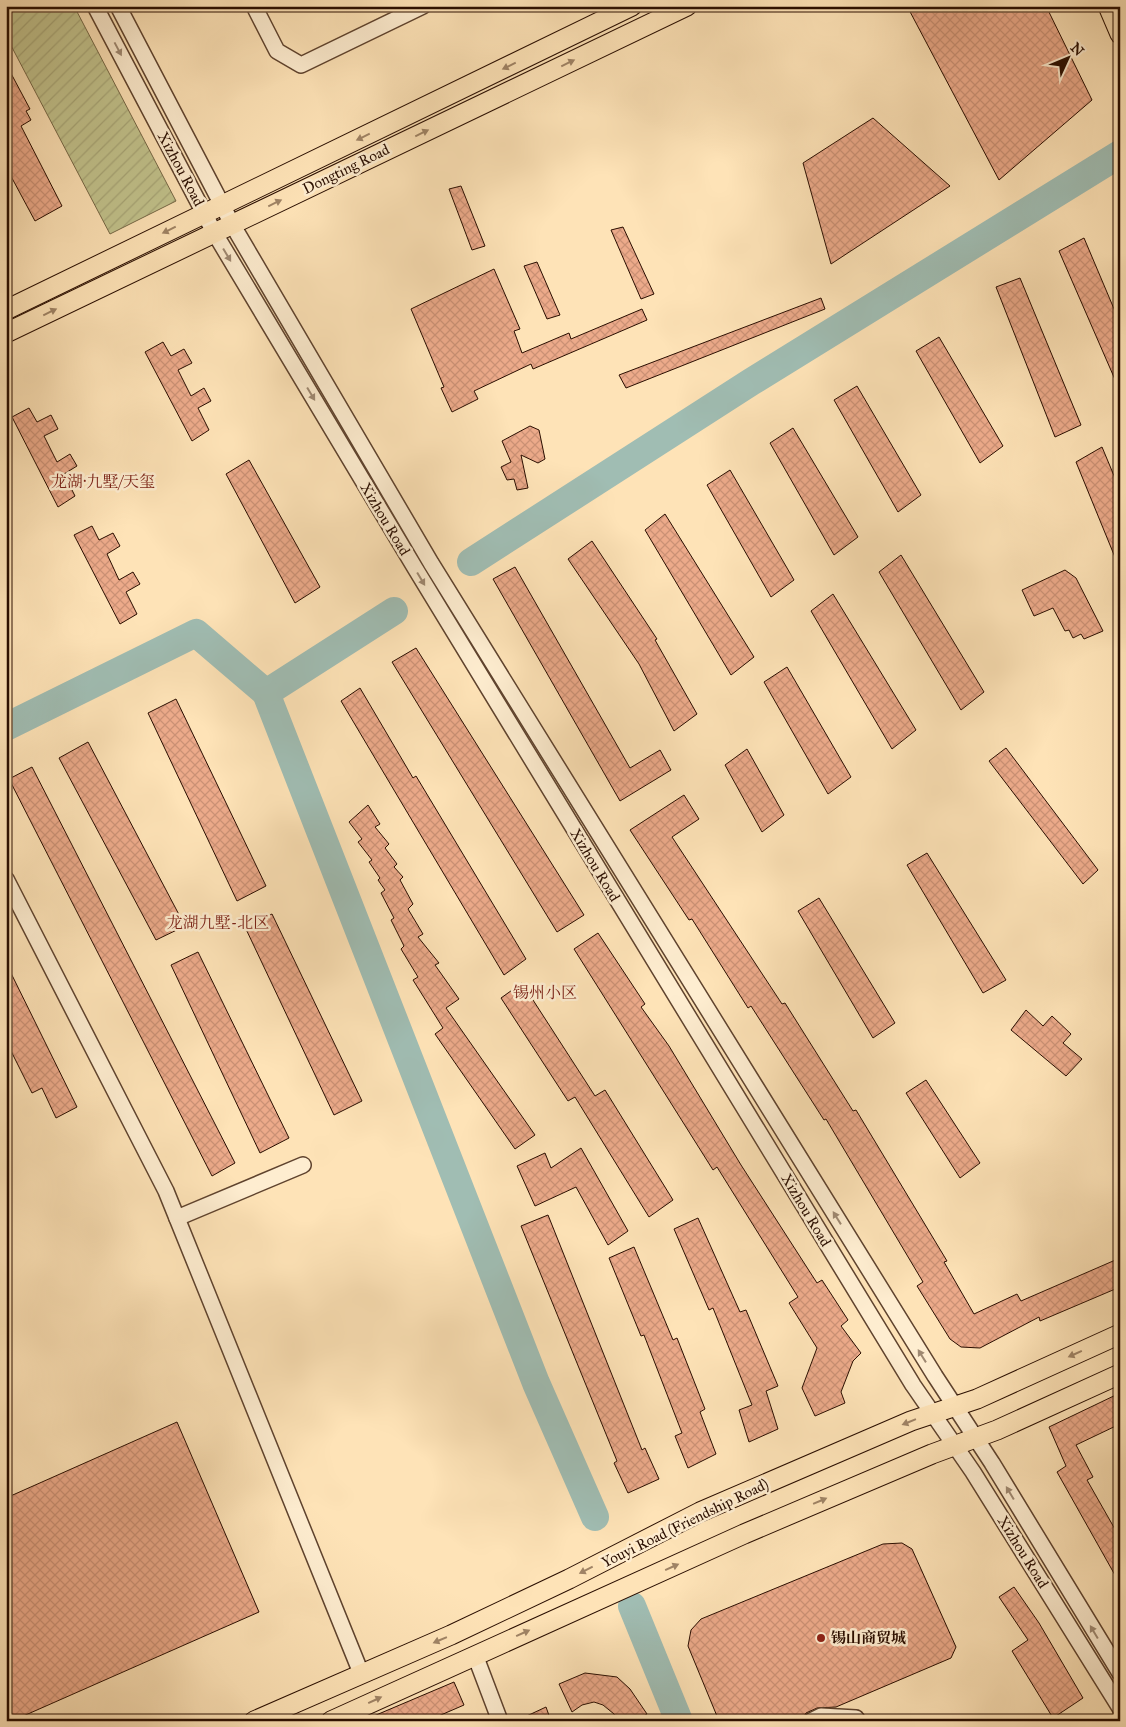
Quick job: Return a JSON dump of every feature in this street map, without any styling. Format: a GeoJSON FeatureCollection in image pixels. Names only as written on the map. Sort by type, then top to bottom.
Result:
{"type":"FeatureCollection","features":[{"type":"Feature","properties":{"kind":"main road","name":"Dongting Road"},"geometry":{"type":"LineString","coordinates":[[6,310],[632,6]]}},
{"type":"Feature","properties":{"kind":"main road","name":"Dongting Road"},"geometry":{"type":"LineString","coordinates":[[6,333],[687,6]]}},
{"type":"Feature","properties":{"kind":"main road"},"geometry":{"type":"LineString","coordinates":[[1108,6],[1120,34]]}},
{"type":"Feature","properties":{"kind":"main road","name":"Youyi Road (Friendship Road)"},"geometry":{"type":"LineString","coordinates":[[254,1721],[451,1635],[569,1579],[700,1512],[933,1414],[977,1398],[1120,1334]]}},
{"type":"Feature","properties":{"kind":"main road"},"geometry":{"type":"LineString","coordinates":[[331,1721],[744,1534],[975,1438],[1120,1374]]}},
{"type":"Feature","properties":{"kind":"street","name":"Xizhou Road"},"geometry":{"type":"LineString","coordinates":[[96,6],[214,232],[420,577],[913,1385],[955,1446],[1120,1708]]}},
{"type":"Feature","properties":{"kind":"street","name":"Xizhou Road"},"geometry":{"type":"LineString","coordinates":[[118,6],[232,224],[431,563],[1120,1673]]}},
{"type":"Feature","properties":{"kind":"street"},"geometry":{"type":"LineString","coordinates":[[254,6],[277,51],[301,65],[423,6]]}},
{"type":"Feature","properties":{"kind":"street"},"geometry":{"type":"LineString","coordinates":[[6,879],[166,1191],[361,1673]]}},
{"type":"Feature","properties":{"kind":"street"},"geometry":{"type":"LineString","coordinates":[[177,1218],[303,1165]]}},
{"type":"Feature","properties":{"kind":"street"},"geometry":{"type":"LineString","coordinates":[[475,1655],[500,1721]]}},
{"type":"Feature","properties":{"kind":"street"},"geometry":{"type":"LineString","coordinates":[[811,1721],[821,1716],[856,1718],[858,1721]]}},
{"type":"Feature","properties":{"kind":"green space"},"geometry":{"type":"Polygon","coordinates":[[[6,6],[74,6],[176,201],[110,234],[6,36],[6,6]]]}},
{"type":"Feature","properties":{"kind":"building"},"geometry":{"type":"Polygon","coordinates":[[[907,6],[1046,6],[1092,100],[999,180],[907,6]]]}},
{"type":"Feature","properties":{"kind":"building"},"geometry":{"type":"Polygon","coordinates":[[[6,64],[30,109],[26,111],[31,120],[21,126],[62,206],[35,221],[6,167],[6,64]]]}},
{"type":"Feature","properties":{"kind":"building"},"geometry":{"type":"Polygon","coordinates":[[[873,118],[950,186],[831,264],[803,163],[873,118]]]}},
{"type":"Feature","properties":{"kind":"building"},"geometry":{"type":"Polygon","coordinates":[[[461,186],[485,246],[472,250],[449,189],[461,186]]]}},
{"type":"Feature","properties":{"kind":"building"},"geometry":{"type":"Polygon","coordinates":[[[623,227],[654,294],[641,299],[611,230],[623,227]]]}},
{"type":"Feature","properties":{"kind":"building"},"geometry":{"type":"Polygon","coordinates":[[[1084,238],[1120,323],[1120,391],[1059,251],[1084,238]]]}},
{"type":"Feature","properties":{"kind":"building"},"geometry":{"type":"Polygon","coordinates":[[[537,262],[560,315],[547,319],[524,266],[537,262]]]}},
{"type":"Feature","properties":{"kind":"building"},"geometry":{"type":"Polygon","coordinates":[[[494,269],[520,329],[514,331],[522,353],[569,333],[571,339],[642,309],[647,320],[533,369],[531,364],[474,391],[478,399],[452,412],[441,388],[444,387],[411,309],[494,269]]]}},
{"type":"Feature","properties":{"kind":"building"},"geometry":{"type":"Polygon","coordinates":[[[1020,278],[1081,425],[1055,437],[996,287],[1020,278]]]}},
{"type":"Feature","properties":{"kind":"building"},"geometry":{"type":"Polygon","coordinates":[[[821,298],[825,309],[626,388],[619,375],[821,298]]]}},
{"type":"Feature","properties":{"kind":"building"},"geometry":{"type":"Polygon","coordinates":[[[939,337],[1003,446],[980,463],[916,351],[939,337]]]}},
{"type":"Feature","properties":{"kind":"building"},"geometry":{"type":"Polygon","coordinates":[[[163,342],[171,356],[184,349],[192,363],[178,370],[191,396],[204,388],[211,401],[198,408],[209,430],[192,441],[145,352],[163,342]]]}},
{"type":"Feature","properties":{"kind":"building"},"geometry":{"type":"Polygon","coordinates":[[[857,386],[921,495],[898,512],[834,400],[857,386]]]}},
{"type":"Feature","properties":{"kind":"building"},"geometry":{"type":"Polygon","coordinates":[[[29,408],[37,422],[51,415],[58,429],[44,436],[57,462],[70,454],[77,466],[64,474],[75,496],[58,507],[12,417],[29,408]]]}},
{"type":"Feature","properties":{"kind":"building"},"geometry":{"type":"Polygon","coordinates":[[[530,426],[539,430],[545,459],[538,463],[521,455],[528,488],[517,490],[514,479],[507,480],[501,467],[511,462],[502,441],[530,426]]]}},
{"type":"Feature","properties":{"kind":"building"},"geometry":{"type":"Polygon","coordinates":[[[793,428],[858,537],[834,555],[770,443],[793,428]]]}},
{"type":"Feature","properties":{"kind":"building"},"geometry":{"type":"Polygon","coordinates":[[[1102,447],[1120,490],[1119,567],[1076,462],[1102,447]]]}},
{"type":"Feature","properties":{"kind":"building"},"geometry":{"type":"Polygon","coordinates":[[[249,460],[320,587],[295,603],[226,474],[249,460]]]}},
{"type":"Feature","properties":{"kind":"building"},"geometry":{"type":"Polygon","coordinates":[[[730,470],[794,580],[771,597],[707,485],[730,470]]]}},
{"type":"Feature","properties":{"kind":"building"},"geometry":{"type":"Polygon","coordinates":[[[665,514],[754,657],[731,675],[645,530],[665,514]]]}},
{"type":"Feature","properties":{"kind":"building"},"geometry":{"type":"Polygon","coordinates":[[[92,526],[99,540],[113,533],[120,546],[107,554],[119,580],[133,572],[140,584],[126,592],[137,614],[120,624],[74,535],[92,526]]]}},
{"type":"Feature","properties":{"kind":"building"},"geometry":{"type":"Polygon","coordinates":[[[592,541],[657,639],[655,640],[697,714],[674,731],[639,664],[568,559],[592,541]]]}},
{"type":"Feature","properties":{"kind":"building"},"geometry":{"type":"Polygon","coordinates":[[[901,555],[984,692],[961,710],[879,572],[901,555]]]}},
{"type":"Feature","properties":{"kind":"building"},"geometry":{"type":"Polygon","coordinates":[[[515,567],[630,768],[660,750],[671,770],[620,801],[493,579],[515,567]]]}},
{"type":"Feature","properties":{"kind":"building"},"geometry":{"type":"Polygon","coordinates":[[[1065,570],[1076,578],[1103,631],[1084,639],[1081,634],[1073,638],[1069,630],[1065,631],[1053,608],[1034,616],[1022,590],[1065,570]]]}},
{"type":"Feature","properties":{"kind":"building"},"geometry":{"type":"Polygon","coordinates":[[[833,594],[916,730],[892,749],[811,611],[833,594]]]}},
{"type":"Feature","properties":{"kind":"building"},"geometry":{"type":"Polygon","coordinates":[[[416,648],[584,915],[557,932],[392,662],[416,648]]]}},
{"type":"Feature","properties":{"kind":"building"},"geometry":{"type":"Polygon","coordinates":[[[787,667],[851,777],[828,794],[764,682],[787,667]]]}},
{"type":"Feature","properties":{"kind":"building"},"geometry":{"type":"Polygon","coordinates":[[[360,688],[413,778],[416,776],[526,959],[504,975],[341,701],[360,688]]]}},
{"type":"Feature","properties":{"kind":"building"},"geometry":{"type":"Polygon","coordinates":[[[176,699],[266,886],[237,901],[148,713],[176,699]]]}},
{"type":"Feature","properties":{"kind":"building"},"geometry":{"type":"Polygon","coordinates":[[[88,742],[185,926],[156,940],[59,758],[88,742]]]}},
{"type":"Feature","properties":{"kind":"building"},"geometry":{"type":"Polygon","coordinates":[[[1006,748],[1098,870],[1083,884],[989,761],[1006,748]]]}},
{"type":"Feature","properties":{"kind":"building"},"geometry":{"type":"Polygon","coordinates":[[[747,749],[784,815],[762,832],[725,765],[747,749]]]}},
{"type":"Feature","properties":{"kind":"building"},"geometry":{"type":"Polygon","coordinates":[[[32,767],[235,1163],[212,1176],[9,779],[32,767]]]}},
{"type":"Feature","properties":{"kind":"building"},"geometry":{"type":"Polygon","coordinates":[[[684,795],[699,819],[672,837],[782,1004],[785,1003],[853,1111],[856,1110],[947,1261],[944,1262],[974,1314],[1017,1294],[1021,1301],[1120,1258],[1120,1287],[1040,1321],[1039,1317],[980,1348],[961,1347],[950,1339],[917,1286],[923,1282],[826,1119],[824,1120],[751,1006],[748,1008],[692,919],[689,920],[630,830],[684,795]]]}},
{"type":"Feature","properties":{"kind":"building"},"geometry":{"type":"Polygon","coordinates":[[[368,805],[380,824],[375,827],[389,844],[385,848],[397,864],[394,867],[403,877],[400,880],[413,904],[408,909],[423,934],[418,937],[439,963],[435,965],[459,999],[446,1008],[535,1135],[515,1149],[435,1034],[443,1028],[413,980],[418,977],[401,949],[404,946],[391,920],[394,918],[381,893],[385,890],[378,880],[380,878],[369,862],[372,860],[358,842],[362,839],[349,822],[368,805]]]}},
{"type":"Feature","properties":{"kind":"building"},"geometry":{"type":"Polygon","coordinates":[[[927,853],[1006,980],[983,993],[907,865],[927,853]]]}},
{"type":"Feature","properties":{"kind":"building"},"geometry":{"type":"Polygon","coordinates":[[[819,898],[895,1023],[873,1038],[798,911],[819,898]]]}},
{"type":"Feature","properties":{"kind":"building"},"geometry":{"type":"Polygon","coordinates":[[[272,914],[362,1101],[334,1115],[245,927],[272,914]]]}},
{"type":"Feature","properties":{"kind":"building"},"geometry":{"type":"Polygon","coordinates":[[[598,933],[645,1004],[641,1007],[669,1046],[741,1165],[817,1283],[822,1280],[848,1320],[841,1326],[861,1353],[853,1361],[841,1392],[845,1403],[815,1416],[802,1388],[817,1348],[789,1303],[798,1297],[717,1167],[713,1170],[574,949],[598,933]]]}},
{"type":"Feature","properties":{"kind":"building"},"geometry":{"type":"Polygon","coordinates":[[[198,952],[289,1138],[260,1153],[171,965],[198,952]]]}},
{"type":"Feature","properties":{"kind":"building"},"geometry":{"type":"Polygon","coordinates":[[[6,963],[77,1107],[56,1118],[42,1088],[32,1093],[6,1041],[6,963]]]}},
{"type":"Feature","properties":{"kind":"building"},"geometry":{"type":"Polygon","coordinates":[[[522,983],[595,1096],[605,1090],[673,1200],[649,1217],[575,1097],[568,1101],[501,998],[522,983]]]}},
{"type":"Feature","properties":{"kind":"building"},"geometry":{"type":"Polygon","coordinates":[[[1026,1010],[1043,1026],[1052,1016],[1071,1034],[1063,1043],[1082,1059],[1066,1076],[1011,1030],[1026,1010]]]}},
{"type":"Feature","properties":{"kind":"building"},"geometry":{"type":"Polygon","coordinates":[[[926,1080],[980,1163],[960,1178],[906,1093],[926,1080]]]}},
{"type":"Feature","properties":{"kind":"building"},"geometry":{"type":"Polygon","coordinates":[[[581,1148],[628,1231],[608,1245],[576,1187],[535,1206],[517,1166],[545,1153],[551,1168],[581,1148]]]}},
{"type":"Feature","properties":{"kind":"building"},"geometry":{"type":"Polygon","coordinates":[[[548,1215],[642,1450],[645,1448],[659,1479],[628,1493],[614,1463],[617,1461],[521,1226],[548,1215]]]}},
{"type":"Feature","properties":{"kind":"building"},"geometry":{"type":"Polygon","coordinates":[[[698,1218],[740,1312],[746,1310],[778,1386],[766,1391],[778,1429],[749,1442],[739,1410],[752,1405],[713,1308],[709,1310],[674,1229],[698,1218]]]}},
{"type":"Feature","properties":{"kind":"building"},"geometry":{"type":"Polygon","coordinates":[[[634,1247],[673,1340],[677,1338],[705,1409],[700,1412],[716,1454],[688,1468],[675,1436],[682,1433],[644,1335],[641,1336],[609,1258],[634,1247]]]}},
{"type":"Feature","properties":{"kind":"building"},"geometry":{"type":"Polygon","coordinates":[[[1120,1393],[1120,1424],[1076,1445],[1093,1477],[1087,1480],[1120,1538],[1120,1584],[1057,1472],[1066,1466],[1049,1427],[1120,1393]]]}},
{"type":"Feature","properties":{"kind":"building"},"geometry":{"type":"Polygon","coordinates":[[[177,1422],[259,1612],[12,1721],[6,1721],[6,1498],[177,1422]]]}},
{"type":"Feature","properties":{"kind":"building","name":"锡山商贸城"},"geometry":{"type":"Polygon","coordinates":[[[902,1543],[912,1549],[956,1647],[951,1658],[836,1707],[817,1708],[806,1713],[802,1721],[719,1721],[688,1646],[691,1630],[701,1619],[883,1544],[902,1543]]]}},
{"type":"Feature","properties":{"kind":"building"},"geometry":{"type":"Polygon","coordinates":[[[1014,1587],[1039,1623],[1083,1698],[1053,1718],[1012,1651],[1028,1640],[999,1597],[1014,1587]]]}},
{"type":"Feature","properties":{"kind":"building"},"geometry":{"type":"Polygon","coordinates":[[[585,1673],[617,1677],[630,1689],[647,1714],[635,1721],[617,1721],[614,1714],[603,1705],[594,1702],[582,1705],[572,1712],[559,1684],[585,1673]]]}},
{"type":"Feature","properties":{"kind":"building"},"geometry":{"type":"Polygon","coordinates":[[[454,1682],[464,1705],[427,1721],[362,1721],[454,1682]]]}},
{"type":"Feature","properties":{"kind":"building"},"geometry":{"type":"Polygon","coordinates":[[[546,1707],[551,1721],[516,1721],[546,1707]]]}},
{"type":"Feature","properties":{"kind":"waterway"},"geometry":{"type":"LineString","coordinates":[[471,562],[751,382],[1120,154]]}},
{"type":"Feature","properties":{"kind":"waterway"},"geometry":{"type":"LineString","coordinates":[[394,611],[266,693],[536,1383],[595,1517]]}},
{"type":"Feature","properties":{"kind":"waterway"},"geometry":{"type":"LineString","coordinates":[[6,727],[196,633],[266,693]]}},
{"type":"Feature","properties":{"kind":"waterway"},"geometry":{"type":"LineString","coordinates":[[632,1606],[679,1721]]}},
{"type":"Feature","properties":{"kind":"place","name":"锡山商贸城"},"geometry":{"type":"Point","coordinates":[821,1638]}},
{"type":"Feature","properties":{"kind":"district","name":"龙湖·九墅/天玺"},"geometry":{"type":"Point","coordinates":[103,481]}},
{"type":"Feature","properties":{"kind":"district","name":"龙湖九墅-北区"},"geometry":{"type":"Point","coordinates":[218,922]}},
{"type":"Feature","properties":{"kind":"district","name":"锡州小区"},"geometry":{"type":"Point","coordinates":[545,992]}}]}
